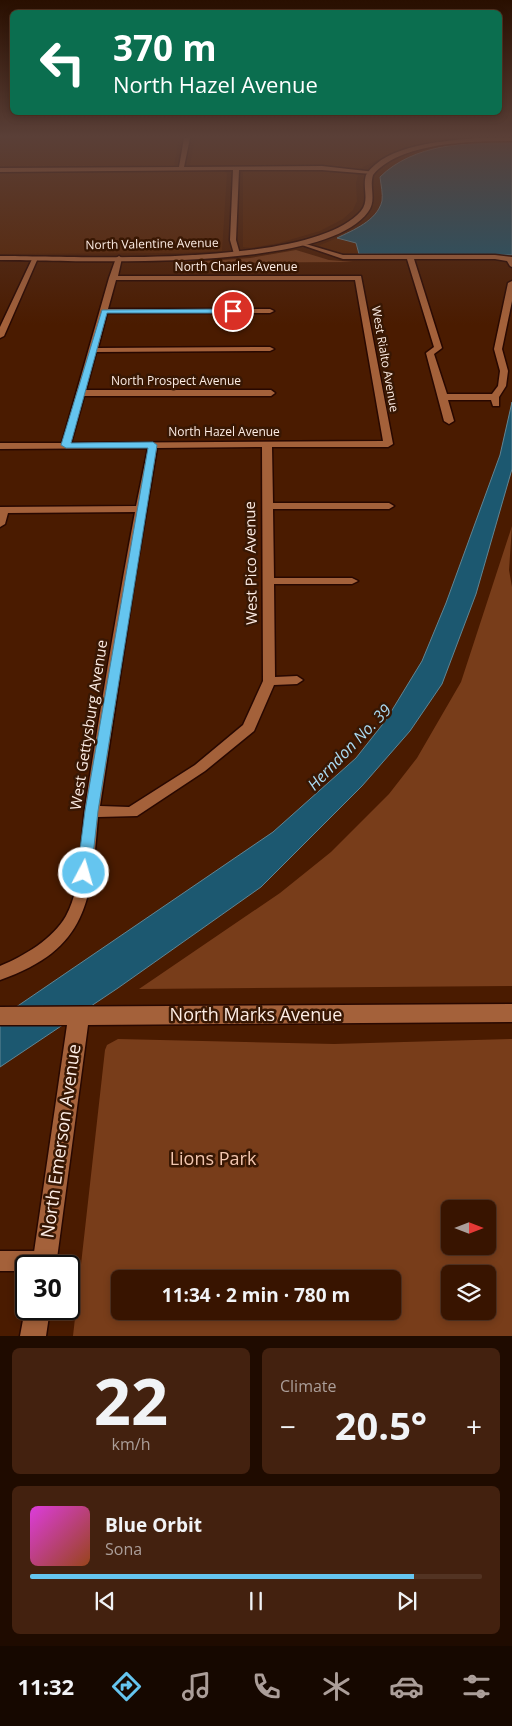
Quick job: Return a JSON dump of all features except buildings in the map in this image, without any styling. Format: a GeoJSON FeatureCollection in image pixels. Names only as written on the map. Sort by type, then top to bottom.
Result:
{"type":"FeatureCollection","features":[{"type":"Feature","properties":{"kind":"street"},"geometry":{"type":"LineString","coordinates":[[234,200],[232,240],[237,254]]}},
{"type":"Feature","properties":{"kind":"street","name":"North Valentine Avenue"},"geometry":{"type":"LineString","coordinates":[[0,258],[193,258],[237,254],[301,243],[339,229],[361,215],[369,200]]}},
{"type":"Feature","properties":{"kind":"street"},"geometry":{"type":"LineString","coordinates":[[301,243],[342,257],[495,257],[511,262]]}},
{"type":"Feature","properties":{"kind":"street"},"geometry":{"type":"LineString","coordinates":[[410,257],[438,348],[430,353],[449,421]]}},
{"type":"Feature","properties":{"kind":"street"},"geometry":{"type":"LineString","coordinates":[[0,336],[35,258]]}},
{"type":"Feature","properties":{"kind":"street"},"geometry":{"type":"LineString","coordinates":[[66,445],[119,258]]}},
{"type":"Feature","properties":{"kind":"street","name":"North Charles Avenue"},"geometry":{"type":"LineString","coordinates":[[114,278],[358,278]]}},
{"type":"Feature","properties":{"kind":"street","name":"West Rialto Avenue"},"geometry":{"type":"LineString","coordinates":[[358,278],[388,444]]}},
{"type":"Feature","properties":{"kind":"street"},"geometry":{"type":"LineString","coordinates":[[443,397],[496,401],[502,386],[504,371],[498,349],[512,283]]}},
{"type":"Feature","properties":{"kind":"street"},"geometry":{"type":"LineString","coordinates":[[104,311],[270,311]]}},
{"type":"Feature","properties":{"kind":"street"},"geometry":{"type":"LineString","coordinates":[[93,350],[270,349]]}},
{"type":"Feature","properties":{"kind":"street","name":"North Prospect Avenue"},"geometry":{"type":"LineString","coordinates":[[81,393],[271,393]]}},
{"type":"Feature","properties":{"kind":"street","name":"North Hazel Avenue"},"geometry":{"type":"LineString","coordinates":[[0,446],[388,444]]}},
{"type":"Feature","properties":{"kind":"street","name":"West Gettysburg Avenue"},"geometry":{"type":"LineString","coordinates":[[0,973],[45,948],[72,921],[79,904],[91,811],[153,445]]}},
{"type":"Feature","properties":{"kind":"street","name":"West Pico Avenue"},"geometry":{"type":"LineString","coordinates":[[91,811],[132,812],[200,768],[249,728],[269,681],[267,445]]}},
{"type":"Feature","properties":{"kind":"street"},"geometry":{"type":"LineString","coordinates":[[267,506],[388,506]]}},
{"type":"Feature","properties":{"kind":"street"},"geometry":{"type":"LineString","coordinates":[[0,524],[2,510],[141,509]]}},
{"type":"Feature","properties":{"kind":"street"},"geometry":{"type":"LineString","coordinates":[[267,581],[352,581]]}},
{"type":"Feature","properties":{"kind":"street"},"geometry":{"type":"LineString","coordinates":[[269,681],[297,680]]}},
{"type":"Feature","properties":{"kind":"street","name":"North Marks Avenue"},"geometry":{"type":"LineString","coordinates":[[0,1016],[512,1013]]}},
{"type":"Feature","properties":{"kind":"street","name":"North Emerson Avenue"},"geometry":{"type":"LineString","coordinates":[[45,1255],[79,1016]]}},
{"type":"Feature","properties":{"kind":"street"},"geometry":{"type":"LineString","coordinates":[[0,1262],[15,1263]]}},
{"type":"Feature","properties":{"kind":"street"},"geometry":{"type":"LineString","coordinates":[[33,1336],[36,1320]]}},
{"type":"Feature","properties":{"kind":"shaded area"},"geometry":{"type":"Polygon","coordinates":[[[0,200],[225,200],[222,251],[0,254],[0,200]]]}},
{"type":"Feature","properties":{"kind":"shaded area"},"geometry":{"type":"Polygon","coordinates":[[[243,200],[357,200],[353,210],[343,219],[320,231],[279,243],[250,248],[243,247],[243,200]]]}},
{"type":"Feature","properties":{"kind":"shaded area"},"geometry":{"type":"Polygon","coordinates":[[[337,238],[356,243],[359,254],[339,253],[318,246],[337,238]]]}},
{"type":"Feature","properties":{"kind":"green space"},"geometry":{"type":"Polygon","coordinates":[[[296,250],[329,260],[353,262],[183,263],[250,258],[296,250]]]}},
{"type":"Feature","properties":{"kind":"green space"},"geometry":{"type":"Polygon","coordinates":[[[512,526],[509,570],[512,587],[512,986],[139,989],[280,893],[331,852],[389,794],[417,758],[461,682],[512,526]]]}},
{"type":"Feature","properties":{"kind":"green space","name":"Lions Park"},"geometry":{"type":"Polygon","coordinates":[[[118,1039],[334,1044],[512,1039],[512,1336],[73,1336],[75,1320],[80,1320],[80,1273],[107,1045],[118,1039]]]}},
{"type":"Feature","properties":{"kind":"water"},"geometry":{"type":"Polygon","coordinates":[[[512,200],[512,255],[359,254],[356,243],[337,238],[364,224],[375,214],[382,201],[512,200]]]}},
{"type":"Feature","properties":{"kind":"water"},"geometry":{"type":"Polygon","coordinates":[[[512,402],[512,469],[476,594],[442,684],[410,731],[362,786],[261,887],[118,988],[0,1067],[0,1018],[273,832],[356,758],[386,720],[422,661],[446,603],[500,455],[512,402]]]}},
{"type":"Feature","properties":{"kind":"route"},"geometry":{"type":"LineString","coordinates":[[84,873],[91,811],[153,445],[66,445],[104,311],[233,311]]}},
{"type":"Feature","properties":{"kind":"water label","name":"Herndon No. 39"},"geometry":{"type":"Point","coordinates":[349,747]}}]}
